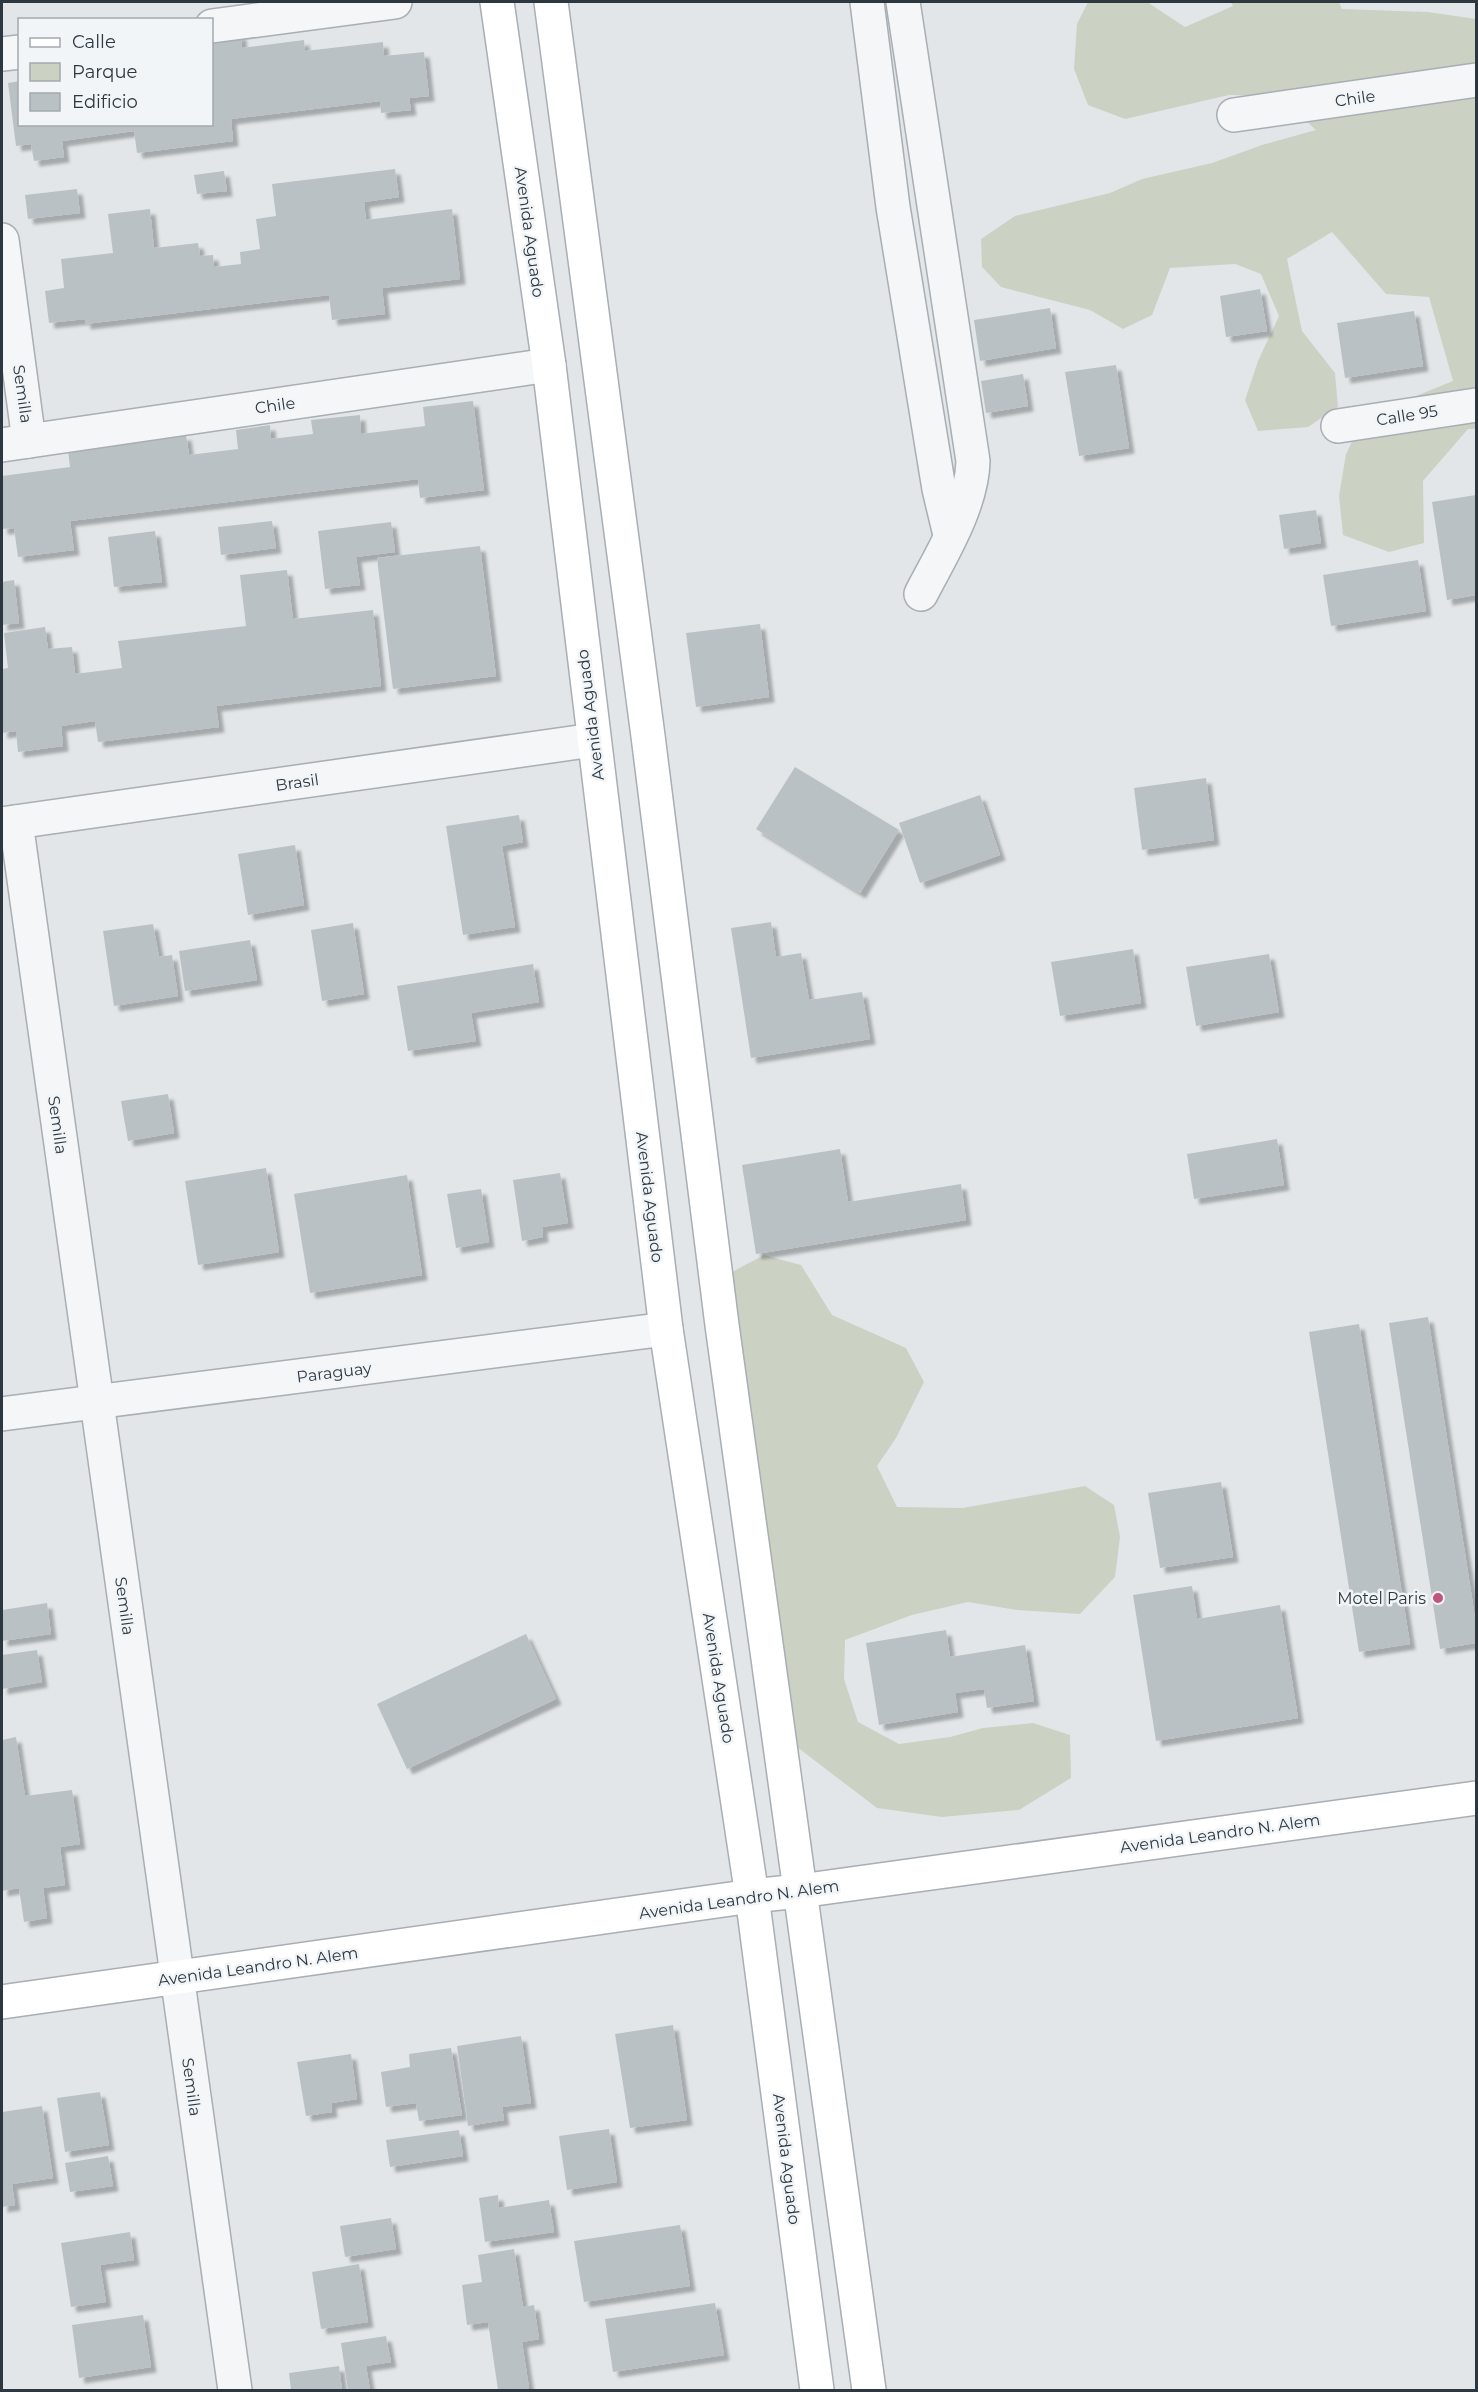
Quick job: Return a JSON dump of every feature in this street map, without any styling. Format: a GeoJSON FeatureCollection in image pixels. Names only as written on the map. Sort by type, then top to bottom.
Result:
{"type":"FeatureCollection","features":[{"type":"Feature","properties":{"kind":"main road","name":"Avenida Aguado"},"geometry":{"type":"LineString","coordinates":[[497,2],[549,365],[666,1329],[752,1896],[817,2391]]}},
{"type":"Feature","properties":{"kind":"main road"},"geometry":{"type":"LineString","coordinates":[[551,2],[645,712],[722,1325],[869,2391]]}},
{"type":"Feature","properties":{"kind":"main road","name":"Avenida Leandro N. Alem"},"geometry":{"type":"LineString","coordinates":[[2,2002],[752,1896],[1476,1798]]}},
{"type":"Feature","properties":{"kind":"street"},"geometry":{"type":"LineString","coordinates":[[213,26],[394,2]]}},
{"type":"Feature","properties":{"kind":"street"},"geometry":{"type":"LineString","coordinates":[[867,2],[893,207],[939,489],[950,535]]}},
{"type":"Feature","properties":{"kind":"street"},"geometry":{"type":"LineString","coordinates":[[903,2],[973,461],[973,479],[968,495],[921,594]]}},
{"type":"Feature","properties":{"kind":"street"},"geometry":{"type":"LineString","coordinates":[[2,54],[18,52]]}},
{"type":"Feature","properties":{"kind":"street","name":"Chile"},"geometry":{"type":"LineString","coordinates":[[1234,115],[1476,80]]}},
{"type":"Feature","properties":{"kind":"street","name":"Semilla"},"geometry":{"type":"LineString","coordinates":[[2,240],[15,443]]}},
{"type":"Feature","properties":{"kind":"street","name":"Chile"},"geometry":{"type":"LineString","coordinates":[[15,443],[549,365]]}},
{"type":"Feature","properties":{"kind":"street","name":"Calle 95"},"geometry":{"type":"LineString","coordinates":[[1338,426],[1476,405]]}},
{"type":"Feature","properties":{"kind":"street","name":"Brasil"},"geometry":{"type":"LineString","coordinates":[[9,823],[593,740]]}},
{"type":"Feature","properties":{"kind":"street","name":"Semilla"},"geometry":{"type":"LineString","coordinates":[[9,823],[97,1403],[235,2391]]}},
{"type":"Feature","properties":{"kind":"street","name":"Paraguay"},"geometry":{"type":"LineString","coordinates":[[2,1414],[666,1329]]}},
{"type":"Feature","properties":{"kind":"green space"},"geometry":{"type":"Polygon","coordinates":[[[1088,2],[1147,2],[1185,27],[1233,6],[1231,2],[1339,2],[1342,9],[1428,12],[1476,19],[1476,429],[1468,429],[1423,481],[1424,543],[1389,552],[1343,535],[1339,496],[1346,454],[1364,417],[1453,381],[1429,297],[1386,294],[1332,232],[1287,259],[1302,331],[1335,373],[1338,407],[1308,427],[1258,431],[1245,400],[1258,361],[1279,316],[1261,274],[1235,264],[1170,268],[1152,315],[1123,329],[1090,310],[1001,287],[982,267],[981,239],[1015,216],[1110,193],[1142,179],[1212,163],[1262,145],[1316,130],[1278,96],[1229,95],[1125,119],[1088,105],[1074,69],[1077,24],[1088,2]]]}},
{"type":"Feature","properties":{"kind":"green space"},"geometry":{"type":"Polygon","coordinates":[[[764,1255],[801,1265],[832,1315],[906,1348],[924,1382],[896,1438],[877,1466],[897,1507],[963,1508],[1085,1486],[1114,1505],[1120,1537],[1115,1577],[1080,1614],[1017,1610],[968,1602],[912,1615],[845,1640],[844,1679],[858,1722],[899,1744],[950,1737],[983,1728],[1033,1723],[1070,1735],[1071,1778],[1019,1810],[942,1817],[877,1808],[797,1747],[760,1651],[715,1281],[764,1255]]]}},
{"type":"Feature","properties":{"kind":"building"},"geometry":{"type":"Polygon","coordinates":[[[241,34],[242,48],[304,40],[305,51],[383,42],[384,56],[424,52],[429,96],[409,98],[411,110],[381,113],[380,101],[231,119],[233,141],[137,153],[134,131],[62,141],[64,157],[34,161],[31,144],[16,146],[8,83],[18,81],[18,126],[213,126],[213,37],[241,34]]]}},
{"type":"Feature","properties":{"kind":"building"},"geometry":{"type":"Polygon","coordinates":[[[395,169],[399,197],[364,202],[366,220],[452,209],[460,279],[382,288],[385,314],[332,320],[329,295],[85,324],[85,319],[49,323],[45,291],[64,288],[61,259],[113,253],[108,214],[150,209],[154,248],[198,243],[200,256],[213,255],[214,267],[241,264],[240,252],[260,249],[256,219],[276,216],[272,184],[395,169]]]}},
{"type":"Feature","properties":{"kind":"building"},"geometry":{"type":"Polygon","coordinates":[[[224,171],[227,191],[197,194],[194,175],[224,171]]]}},
{"type":"Feature","properties":{"kind":"building"},"geometry":{"type":"Polygon","coordinates":[[[77,189],[80,213],[28,219],[25,195],[77,189]]]}},
{"type":"Feature","properties":{"kind":"building"},"geometry":{"type":"Polygon","coordinates":[[[1260,289],[1267,331],[1226,337],[1220,296],[1260,289]]]}},
{"type":"Feature","properties":{"kind":"building"},"geometry":{"type":"Polygon","coordinates":[[[1050,308],[1056,348],[980,361],[974,320],[1050,308]]]}},
{"type":"Feature","properties":{"kind":"building"},"geometry":{"type":"Polygon","coordinates":[[[1414,311],[1423,366],[1345,378],[1337,323],[1414,311]]]}},
{"type":"Feature","properties":{"kind":"building"},"geometry":{"type":"Polygon","coordinates":[[[1116,365],[1129,448],[1079,456],[1065,372],[1116,365]]]}},
{"type":"Feature","properties":{"kind":"building"},"geometry":{"type":"Polygon","coordinates":[[[1023,374],[1028,406],[986,413],[981,381],[1023,374]]]}},
{"type":"Feature","properties":{"kind":"building"},"geometry":{"type":"Polygon","coordinates":[[[473,401],[484,490],[420,498],[418,479],[70,521],[74,550],[18,557],[14,528],[2,529],[2,476],[70,467],[68,450],[186,435],[189,455],[238,449],[236,430],[270,425],[271,439],[313,434],[311,420],[360,415],[361,434],[425,426],[423,407],[473,401]]]}},
{"type":"Feature","properties":{"kind":"building"},"geometry":{"type":"Polygon","coordinates":[[[1476,495],[1476,595],[1447,600],[1432,502],[1476,495]]]}},
{"type":"Feature","properties":{"kind":"building"},"geometry":{"type":"Polygon","coordinates":[[[1316,510],[1321,543],[1284,549],[1279,515],[1316,510]]]}},
{"type":"Feature","properties":{"kind":"building"},"geometry":{"type":"Polygon","coordinates":[[[272,521],[276,548],[221,555],[218,527],[272,521]]]}},
{"type":"Feature","properties":{"kind":"building"},"geometry":{"type":"Polygon","coordinates":[[[391,522],[395,552],[356,557],[360,585],[325,589],[318,531],[391,522]]]}},
{"type":"Feature","properties":{"kind":"building"},"geometry":{"type":"Polygon","coordinates":[[[155,531],[162,582],[114,587],[108,537],[155,531]]]}},
{"type":"Feature","properties":{"kind":"building"},"geometry":{"type":"Polygon","coordinates":[[[480,546],[496,676],[393,689],[377,558],[480,546]]]}},
{"type":"Feature","properties":{"kind":"building"},"geometry":{"type":"Polygon","coordinates":[[[1418,560],[1426,611],[1331,626],[1323,575],[1418,560]]]}},
{"type":"Feature","properties":{"kind":"building"},"geometry":{"type":"Polygon","coordinates":[[[287,570],[293,619],[373,610],[381,686],[216,706],[219,727],[98,742],[95,721],[61,726],[63,746],[18,752],[16,731],[2,733],[2,669],[8,668],[4,633],[45,627],[48,649],[72,647],[75,674],[122,668],[118,641],[246,626],[240,575],[287,570]]]}},
{"type":"Feature","properties":{"kind":"building"},"geometry":{"type":"Polygon","coordinates":[[[14,580],[19,623],[2,625],[2,582],[14,580]]]}},
{"type":"Feature","properties":{"kind":"building"},"geometry":{"type":"Polygon","coordinates":[[[760,624],[769,697],[696,707],[686,633],[760,624]]]}},
{"type":"Feature","properties":{"kind":"building"},"geometry":{"type":"Polygon","coordinates":[[[795,767],[899,830],[860,893],[756,829],[795,767]]]}},
{"type":"Feature","properties":{"kind":"building"},"geometry":{"type":"Polygon","coordinates":[[[1206,778],[1214,840],[1142,850],[1134,788],[1206,778]]]}},
{"type":"Feature","properties":{"kind":"building"},"geometry":{"type":"Polygon","coordinates":[[[980,795],[1000,855],[920,883],[899,823],[980,795]]]}},
{"type":"Feature","properties":{"kind":"building"},"geometry":{"type":"Polygon","coordinates":[[[519,815],[523,842],[502,846],[515,927],[463,935],[446,826],[519,815]]]}},
{"type":"Feature","properties":{"kind":"building"},"geometry":{"type":"Polygon","coordinates":[[[295,845],[304,905],[248,915],[238,854],[295,845]]]}},
{"type":"Feature","properties":{"kind":"building"},"geometry":{"type":"Polygon","coordinates":[[[771,922],[776,957],[801,953],[809,1000],[862,992],[870,1039],[751,1058],[731,928],[771,922]]]}},
{"type":"Feature","properties":{"kind":"building"},"geometry":{"type":"Polygon","coordinates":[[[353,923],[364,994],[322,1001],[311,930],[353,923]]]}},
{"type":"Feature","properties":{"kind":"building"},"geometry":{"type":"Polygon","coordinates":[[[153,924],[159,957],[172,955],[178,996],[114,1006],[103,931],[153,924]]]}},
{"type":"Feature","properties":{"kind":"building"},"geometry":{"type":"Polygon","coordinates":[[[250,940],[257,980],[185,991],[179,951],[250,940]]]}},
{"type":"Feature","properties":{"kind":"building"},"geometry":{"type":"Polygon","coordinates":[[[1133,949],[1141,1003],[1060,1016],[1051,962],[1133,949]]]}},
{"type":"Feature","properties":{"kind":"building"},"geometry":{"type":"Polygon","coordinates":[[[1269,954],[1279,1012],[1196,1026],[1186,967],[1269,954]]]}},
{"type":"Feature","properties":{"kind":"building"},"geometry":{"type":"Polygon","coordinates":[[[533,964],[539,1002],[471,1013],[476,1041],[408,1051],[397,986],[533,964]]]}},
{"type":"Feature","properties":{"kind":"building"},"geometry":{"type":"Polygon","coordinates":[[[168,1094],[174,1133],[128,1141],[121,1101],[168,1094]]]}},
{"type":"Feature","properties":{"kind":"building"},"geometry":{"type":"Polygon","coordinates":[[[1277,1139],[1284,1185],[1194,1199],[1187,1154],[1277,1139]]]}},
{"type":"Feature","properties":{"kind":"building"},"geometry":{"type":"Polygon","coordinates":[[[840,1149],[848,1202],[961,1184],[966,1220],[756,1254],[742,1165],[840,1149]]]}},
{"type":"Feature","properties":{"kind":"building"},"geometry":{"type":"Polygon","coordinates":[[[266,1168],[279,1252],[198,1265],[185,1181],[266,1168]]]}},
{"type":"Feature","properties":{"kind":"building"},"geometry":{"type":"Polygon","coordinates":[[[560,1173],[568,1223],[542,1227],[543,1237],[522,1241],[513,1180],[560,1173]]]}},
{"type":"Feature","properties":{"kind":"building"},"geometry":{"type":"Polygon","coordinates":[[[407,1175],[422,1275],[310,1293],[294,1194],[407,1175]]]}},
{"type":"Feature","properties":{"kind":"building"},"geometry":{"type":"Polygon","coordinates":[[[481,1189],[489,1242],[456,1248],[447,1194],[481,1189]]]}},
{"type":"Feature","properties":{"kind":"building"},"geometry":{"type":"Polygon","coordinates":[[[1428,1317],[1476,1624],[1476,1643],[1440,1649],[1389,1323],[1428,1317]]]}},
{"type":"Feature","properties":{"kind":"building"},"geometry":{"type":"Polygon","coordinates":[[[1359,1324],[1410,1644],[1359,1652],[1309,1332],[1359,1324]]]}},
{"type":"Feature","properties":{"kind":"building"},"geometry":{"type":"Polygon","coordinates":[[[1221,1482],[1233,1557],[1160,1568],[1148,1493],[1221,1482]]]}},
{"type":"Feature","properties":{"kind":"building"},"geometry":{"type":"Polygon","coordinates":[[[1192,1586],[1197,1619],[1280,1605],[1298,1718],[1156,1741],[1133,1595],[1192,1586]]]}},
{"type":"Feature","properties":{"kind":"building"},"geometry":{"type":"Polygon","coordinates":[[[47,1603],[51,1634],[2,1641],[2,1610],[47,1603]]]}},
{"type":"Feature","properties":{"kind":"building"},"geometry":{"type":"Polygon","coordinates":[[[946,1630],[950,1657],[1025,1645],[1034,1701],[987,1708],[984,1689],[955,1693],[958,1712],[879,1725],[866,1643],[946,1630]]]}},
{"type":"Feature","properties":{"kind":"building"},"geometry":{"type":"Polygon","coordinates":[[[526,1634],[556,1699],[407,1769],[377,1704],[526,1634]]]}},
{"type":"Feature","properties":{"kind":"building"},"geometry":{"type":"Polygon","coordinates":[[[37,1650],[42,1682],[2,1689],[2,1655],[37,1650]]]}},
{"type":"Feature","properties":{"kind":"building"},"geometry":{"type":"Polygon","coordinates":[[[16,1737],[25,1796],[72,1790],[80,1844],[60,1847],[65,1885],[43,1888],[47,1918],[24,1922],[19,1888],[2,1891],[2,1740],[16,1737]]]}},
{"type":"Feature","properties":{"kind":"building"},"geometry":{"type":"Polygon","coordinates":[[[673,2025],[687,2120],[630,2128],[615,2034],[673,2025]]]}},
{"type":"Feature","properties":{"kind":"building"},"geometry":{"type":"Polygon","coordinates":[[[521,2036],[531,2103],[502,2107],[504,2120],[468,2126],[457,2046],[521,2036]]]}},
{"type":"Feature","properties":{"kind":"building"},"geometry":{"type":"Polygon","coordinates":[[[451,2048],[462,2115],[419,2121],[416,2103],[386,2107],[381,2072],[410,2067],[409,2054],[451,2048]]]}},
{"type":"Feature","properties":{"kind":"building"},"geometry":{"type":"Polygon","coordinates":[[[351,2054],[357,2099],[331,2103],[332,2112],[306,2116],[297,2062],[351,2054]]]}},
{"type":"Feature","properties":{"kind":"building"},"geometry":{"type":"Polygon","coordinates":[[[100,2092],[109,2145],[65,2152],[57,2098],[100,2092]]]}},
{"type":"Feature","properties":{"kind":"building"},"geometry":{"type":"Polygon","coordinates":[[[42,2106],[53,2178],[12,2184],[15,2205],[2,2207],[2,2112],[42,2106]]]}},
{"type":"Feature","properties":{"kind":"building"},"geometry":{"type":"Polygon","coordinates":[[[609,2129],[617,2182],[567,2190],[559,2136],[609,2129]]]}},
{"type":"Feature","properties":{"kind":"building"},"geometry":{"type":"Polygon","coordinates":[[[459,2130],[463,2156],[390,2167],[386,2140],[459,2130]]]}},
{"type":"Feature","properties":{"kind":"building"},"geometry":{"type":"Polygon","coordinates":[[[108,2156],[113,2186],[70,2192],[65,2163],[108,2156]]]}},
{"type":"Feature","properties":{"kind":"building"},"geometry":{"type":"Polygon","coordinates":[[[498,2195],[499,2208],[549,2200],[554,2232],[485,2242],[479,2198],[498,2195]]]}},
{"type":"Feature","properties":{"kind":"building"},"geometry":{"type":"Polygon","coordinates":[[[391,2218],[396,2249],[345,2257],[340,2226],[391,2218]]]}},
{"type":"Feature","properties":{"kind":"building"},"geometry":{"type":"Polygon","coordinates":[[[680,2225],[690,2286],[584,2302],[574,2241],[680,2225]]]}},
{"type":"Feature","properties":{"kind":"building"},"geometry":{"type":"Polygon","coordinates":[[[130,2232],[134,2260],[100,2265],[106,2302],[71,2307],[61,2243],[130,2232]]]}},
{"type":"Feature","properties":{"kind":"building"},"geometry":{"type":"Polygon","coordinates":[[[514,2249],[523,2307],[534,2305],[539,2339],[522,2342],[529,2388],[498,2390],[488,2322],[467,2325],[462,2285],[482,2282],[478,2255],[514,2249]]]}},
{"type":"Feature","properties":{"kind":"building"},"geometry":{"type":"Polygon","coordinates":[[[359,2264],[368,2322],[321,2329],[312,2272],[359,2264]]]}},
{"type":"Feature","properties":{"kind":"building"},"geometry":{"type":"Polygon","coordinates":[[[715,2303],[724,2355],[613,2372],[605,2319],[715,2303]]]}},
{"type":"Feature","properties":{"kind":"building"},"geometry":{"type":"Polygon","coordinates":[[[143,2315],[151,2367],[79,2378],[72,2325],[143,2315]]]}},
{"type":"Feature","properties":{"kind":"building"},"geometry":{"type":"Polygon","coordinates":[[[386,2336],[391,2362],[366,2366],[370,2390],[348,2390],[341,2343],[386,2336]]]}},
{"type":"Feature","properties":{"kind":"building"},"geometry":{"type":"Polygon","coordinates":[[[339,2366],[342,2390],[291,2390],[289,2373],[339,2366]]]}},
{"type":"Feature","properties":{"kind":"place","name":"Motel Paris"},"geometry":{"type":"Point","coordinates":[1438,1598]}}]}
